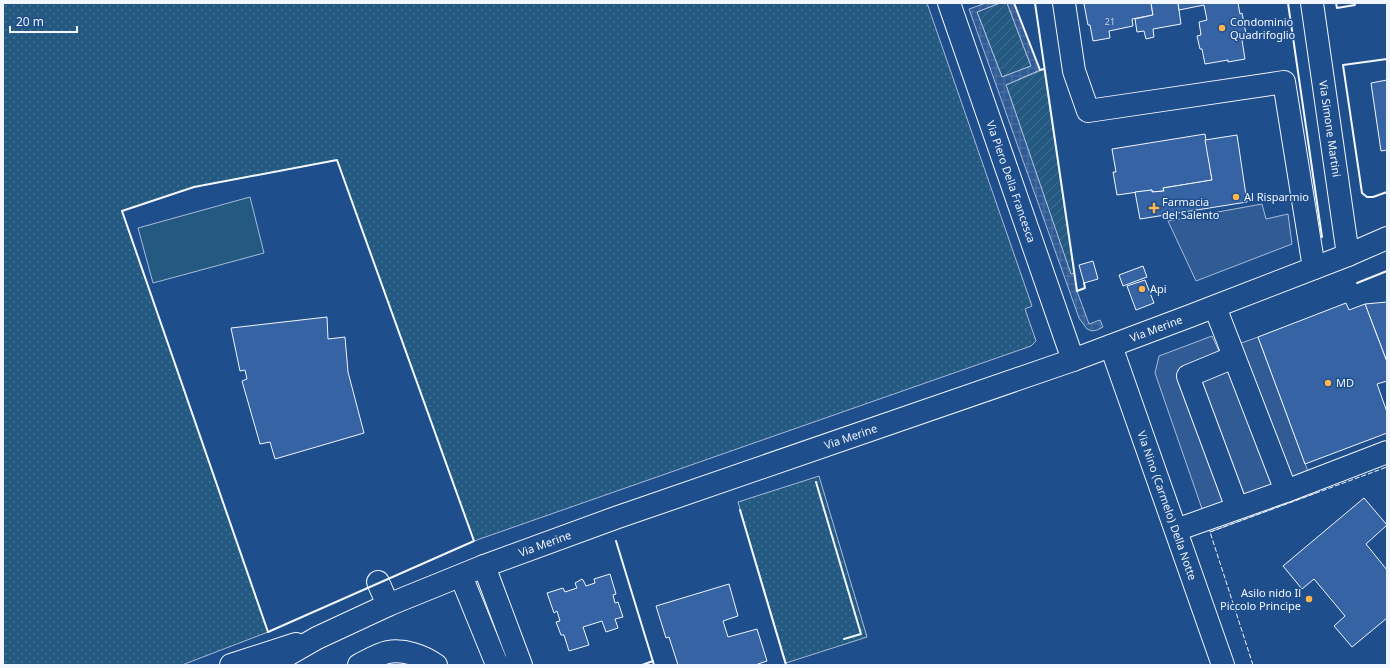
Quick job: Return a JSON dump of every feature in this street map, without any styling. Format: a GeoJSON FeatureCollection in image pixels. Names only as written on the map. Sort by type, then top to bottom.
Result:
{"type":"FeatureCollection","features":[{"type":"Feature","properties":{"kind":"street"},"geometry":{"type":"LineString","coordinates":[[1064,3],[1074,71],[1088,111],[1284,82],[1314,268]]}},
{"type":"Feature","properties":{"kind":"street","name":"Via Simone Martini"},"geometry":{"type":"LineString","coordinates":[[1312,3],[1348,255]]}},
{"type":"Feature","properties":{"kind":"street","name":"Via Piero Della Francesca"},"geometry":{"type":"LineString","coordinates":[[956,5],[1073,360]]}},
{"type":"Feature","properties":{"kind":"street","name":"Via Merine"},"geometry":{"type":"LineString","coordinates":[[317,638],[388,605],[484,566],[618,517],[1073,360],[1215,307],[1348,255],[1387,238]]}},
{"type":"Feature","properties":{"kind":"street"},"geometry":{"type":"LineString","coordinates":[[1215,307],[1286,491]]}},
{"type":"Feature","properties":{"kind":"street","name":"Via Nino (Carmelo) Della Notte"},"geometry":{"type":"LineString","coordinates":[[1111,346],[1222,665]]}},
{"type":"Feature","properties":{"kind":"street"},"geometry":{"type":"LineString","coordinates":[[1234,357],[1188,376],[1237,508]]}},
{"type":"Feature","properties":{"kind":"street"},"geometry":{"type":"LineString","coordinates":[[1176,530],[1286,491],[1387,452]]}},
{"type":"Feature","properties":{"kind":"street"},"geometry":{"type":"LineString","coordinates":[[484,566],[522,665]]}},
{"type":"Feature","properties":{"kind":"street"},"geometry":{"type":"LineString","coordinates":[[460,576],[494,664]]}},
{"type":"Feature","properties":{"kind":"street"},"geometry":{"type":"LineString","coordinates":[[378,582],[388,605]]}},
{"type":"Feature","properties":{"kind":"street"},"geometry":{"type":"LineString","coordinates":[[232,665],[317,638]]}},
{"type":"Feature","properties":{"kind":"street"},"geometry":{"type":"LineString","coordinates":[[270,665],[317,638]]}},
{"type":"Feature","properties":{"kind":"street"},"geometry":{"type":"LineString","coordinates":[[358,665],[387,652],[400,652],[414,655],[438,665]]}},
{"type":"Feature","properties":{"kind":"shaded area"},"geometry":{"type":"Polygon","coordinates":[[[3,3],[927,3],[1032,306],[1025,309],[1036,341],[1031,346],[474,541],[337,160],[194,187],[122,211],[268,632],[182,665],[3,665],[3,3]]]}},
{"type":"Feature","properties":{"kind":"shaded area"},"geometry":{"type":"Polygon","coordinates":[[[986,3],[1000,3],[977,12],[1002,77],[1031,66],[1007,3],[1014,3],[1040,70],[1006,85],[1071,274],[1074,273],[1077,291],[1089,324],[1100,320],[1103,327],[1097,330],[1092,331],[1087,329],[1079,318],[969,9],[986,3]]]}},
{"type":"Feature","properties":{"kind":"shaded area"},"geometry":{"type":"Polygon","coordinates":[[[1000,3],[1007,3],[1031,66],[1002,77],[977,12],[1000,3]]]}},
{"type":"Feature","properties":{"kind":"shaded area"},"geometry":{"type":"Polygon","coordinates":[[[1044,69],[1074,273],[1071,275],[1006,85],[1044,69]]]}},
{"type":"Feature","properties":{"kind":"shaded area"},"geometry":{"type":"Polygon","coordinates":[[[250,197],[264,253],[153,283],[138,228],[250,197]]]}},
{"type":"Feature","properties":{"kind":"shaded area"},"geometry":{"type":"Polygon","coordinates":[[[1262,204],[1266,219],[1288,214],[1292,244],[1196,281],[1168,221],[1262,204]]]}},
{"type":"Feature","properties":{"kind":"shaded area"},"geometry":{"type":"Polygon","coordinates":[[[1212,336],[1219,351],[1258,337],[1316,493],[1210,532],[1155,373],[1159,356],[1212,336]]]}},
{"type":"Feature","properties":{"kind":"shaded area"},"geometry":{"type":"Polygon","coordinates":[[[819,476],[867,637],[786,663],[738,502],[819,476]]]}},
{"type":"Feature","properties":{"kind":"building"},"geometry":{"type":"Polygon","coordinates":[[[1151,3],[1153,15],[1132,19],[1133,26],[1109,31],[1110,38],[1093,41],[1084,4],[1151,3]]]}},
{"type":"Feature","properties":{"kind":"building"},"geometry":{"type":"Polygon","coordinates":[[[1151,3],[1178,3],[1181,24],[1153,29],[1154,37],[1146,39],[1144,31],[1137,32],[1135,19],[1153,15],[1151,3]]]}},
{"type":"Feature","properties":{"kind":"building","name":"Condominio Quadrifoglio"},"geometry":{"type":"Polygon","coordinates":[[[1178,3],[1238,3],[1240,14],[1242,13],[1247,39],[1242,40],[1245,59],[1205,64],[1202,49],[1200,49],[1197,36],[1201,35],[1199,22],[1207,20],[1204,5],[1179,10],[1178,3]]]}},
{"type":"Feature","properties":{"kind":"building"},"geometry":{"type":"Polygon","coordinates":[[[1387,80],[1387,150],[1381,151],[1371,83],[1387,80]]]}},
{"type":"Feature","properties":{"kind":"building"},"geometry":{"type":"Polygon","coordinates":[[[1205,134],[1212,180],[1163,188],[1164,191],[1152,192],[1152,190],[1117,195],[1113,172],[1116,172],[1112,149],[1205,134]]]}},
{"type":"Feature","properties":{"kind":"building"},"geometry":{"type":"Polygon","coordinates":[[[1237,135],[1247,202],[1140,219],[1135,192],[1152,190],[1152,192],[1164,191],[1163,188],[1212,180],[1205,140],[1237,135]]]}},
{"type":"Feature","properties":{"kind":"building"},"geometry":{"type":"Polygon","coordinates":[[[1093,261],[1098,279],[1084,283],[1079,265],[1093,261]]]}},
{"type":"Feature","properties":{"kind":"building"},"geometry":{"type":"Polygon","coordinates":[[[1143,266],[1147,277],[1123,286],[1119,275],[1143,266]]]}},
{"type":"Feature","properties":{"kind":"building"},"geometry":{"type":"Polygon","coordinates":[[[1145,280],[1154,303],[1136,310],[1127,286],[1145,280]]]}},
{"type":"Feature","properties":{"kind":"building"},"geometry":{"type":"Polygon","coordinates":[[[1387,302],[1387,362],[1365,304],[1387,302]]]}},
{"type":"Feature","properties":{"kind":"building","name":"MD"},"geometry":{"type":"Polygon","coordinates":[[[1346,303],[1349,310],[1365,304],[1387,362],[1387,381],[1377,384],[1387,412],[1387,433],[1305,464],[1258,337],[1346,303]]]}},
{"type":"Feature","properties":{"kind":"building"},"geometry":{"type":"Polygon","coordinates":[[[327,317],[328,339],[345,337],[348,372],[364,433],[275,459],[270,442],[260,444],[242,381],[247,379],[245,370],[240,371],[231,328],[327,317]]]}},
{"type":"Feature","properties":{"kind":"building"},"geometry":{"type":"Polygon","coordinates":[[[1364,498],[1387,525],[1366,544],[1387,570],[1387,618],[1352,647],[1334,626],[1345,616],[1314,579],[1302,589],[1283,566],[1364,498]]]}},
{"type":"Feature","properties":{"kind":"building"},"geometry":{"type":"Polygon","coordinates":[[[610,574],[616,594],[613,595],[615,603],[618,602],[623,617],[615,619],[618,628],[606,632],[602,621],[583,627],[589,645],[569,651],[564,635],[561,635],[556,622],[560,621],[557,611],[554,613],[547,593],[563,588],[565,592],[577,588],[575,583],[582,579],[586,586],[595,583],[594,579],[610,574]]]}},
{"type":"Feature","properties":{"kind":"building"},"geometry":{"type":"Polygon","coordinates":[[[729,584],[738,616],[723,621],[728,637],[757,629],[767,661],[755,665],[678,665],[669,637],[666,638],[656,606],[729,584]]]}},
{"type":"Feature","properties":{"kind":"fence"},"geometry":{"type":"LineString","coordinates":[[1253,665],[1210,532],[1387,467]]}},
{"type":"Feature","properties":{"kind":"wall"},"geometry":{"type":"LineString","coordinates":[[1014,3],[1040,70],[1044,69]]}},
{"type":"Feature","properties":{"kind":"wall"},"geometry":{"type":"LineString","coordinates":[[1035,3],[1077,291],[1085,288],[1084,283]]}},
{"type":"Feature","properties":{"kind":"wall"},"geometry":{"type":"LineString","coordinates":[[1288,3],[1322,237]]}},
{"type":"Feature","properties":{"kind":"wall"},"geometry":{"type":"LineString","coordinates":[[1336,3],[1337,8],[1355,5]]}},
{"type":"Feature","properties":{"kind":"wall"},"geometry":{"type":"LineString","coordinates":[[1387,59],[1343,65],[1362,193],[1367,197],[1373,197],[1387,192]]}},
{"type":"Feature","properties":{"kind":"wall"},"geometry":{"type":"LineString","coordinates":[[337,160],[474,541],[268,632],[122,211],[194,187],[337,160]]}},
{"type":"Feature","properties":{"kind":"wall"},"geometry":{"type":"LineString","coordinates":[[1357,283],[1387,271]]}},
{"type":"Feature","properties":{"kind":"wall"},"geometry":{"type":"LineString","coordinates":[[816,482],[861,634],[844,639]]}},
{"type":"Feature","properties":{"kind":"wall"},"geometry":{"type":"LineString","coordinates":[[740,510],[786,665]]}},
{"type":"Feature","properties":{"kind":"wall"},"geometry":{"type":"LineString","coordinates":[[616,541],[654,665]]}},
{"type":"Feature","properties":{"kind":"wall"},"geometry":{"type":"LineString","coordinates":[[642,665],[653,661]]}},
{"type":"Feature","properties":{"kind":"place","name":"Condominio Quadrifoglio"},"geometry":{"type":"Point","coordinates":[1222,28]}},
{"type":"Feature","properties":{"kind":"place","name":"Al Risparmio"},"geometry":{"type":"Point","coordinates":[1236,197]}},
{"type":"Feature","properties":{"kind":"place","name":"Farmacia del Salento"},"geometry":{"type":"Point","coordinates":[1154,208]}},
{"type":"Feature","properties":{"kind":"place","name":"Api"},"geometry":{"type":"Point","coordinates":[1142,289]}},
{"type":"Feature","properties":{"kind":"place","name":"MD"},"geometry":{"type":"Point","coordinates":[1328,383]}},
{"type":"Feature","properties":{"kind":"place","name":"Asilo nido Il Piccolo Principe"},"geometry":{"type":"Point","coordinates":[1309,599]}}]}
